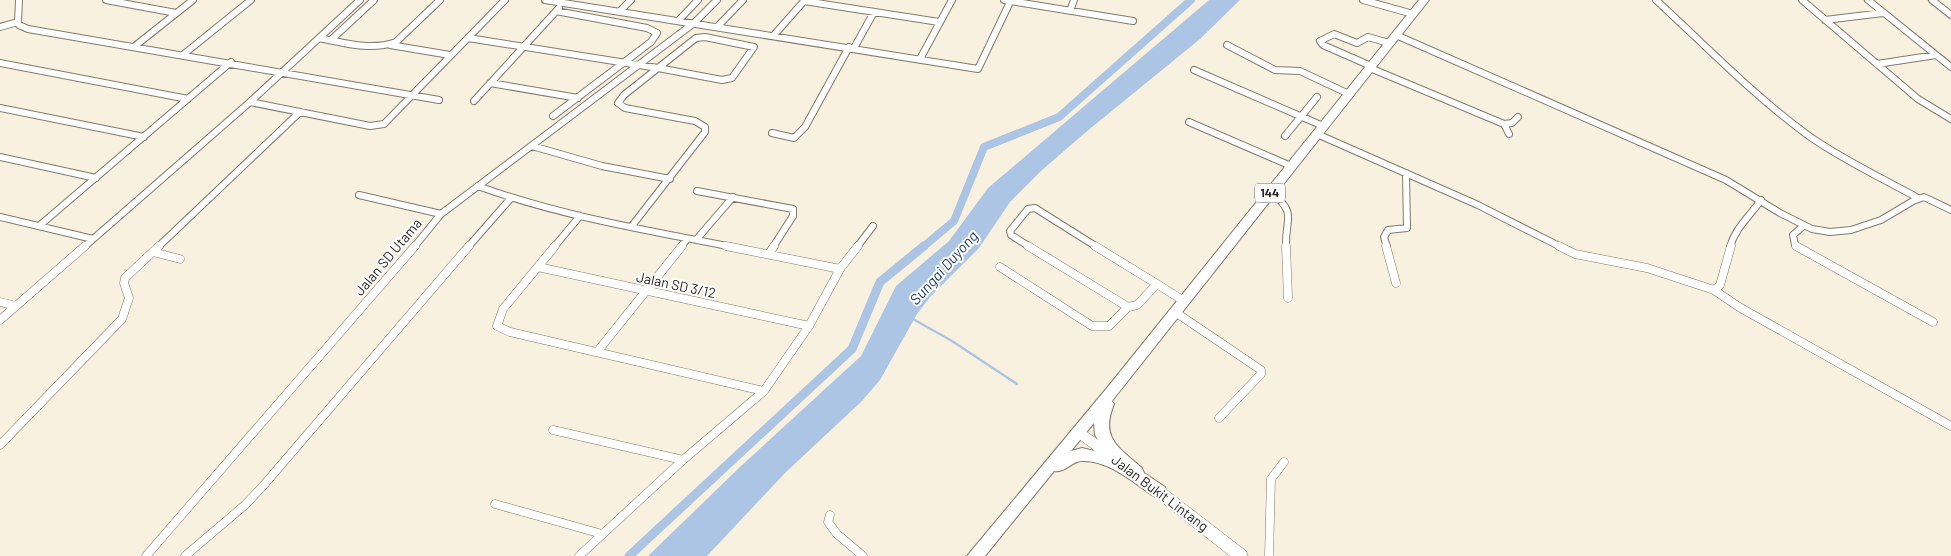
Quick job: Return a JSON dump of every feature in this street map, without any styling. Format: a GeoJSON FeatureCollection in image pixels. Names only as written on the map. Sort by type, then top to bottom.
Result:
{"type":"FeatureCollection","features":[{"type":"Feature","properties":{"kind":"main road","name":"144"},"geometry":{"type":"LineString","coordinates":[[975,556],[1116,387],[1424,0]]}},
{"type":"Feature","properties":{"kind":"main road"},"geometry":{"type":"LineString","coordinates":[[1116,387],[1100,417],[1102,437],[1112,450],[1160,492]]}},
{"type":"Feature","properties":{"kind":"main road","name":"Jalan Bukit Lintang"},"geometry":{"type":"LineString","coordinates":[[1078,431],[1241,556]]}},
{"type":"Feature","properties":{"kind":"main road"},"geometry":{"type":"LineString","coordinates":[[1015,508],[1064,459],[1087,453],[1100,456],[1160,492]]}},
{"type":"Feature","properties":{"kind":"street"},"geometry":{"type":"LineString","coordinates":[[18,0],[19,25],[28,29],[231,62],[439,100]]}},
{"type":"Feature","properties":{"kind":"street"},"geometry":{"type":"LineString","coordinates":[[106,0],[176,14]]}},
{"type":"Feature","properties":{"kind":"street"},"geometry":{"type":"LineString","coordinates":[[136,46],[193,0]]}},
{"type":"Feature","properties":{"kind":"street"},"geometry":{"type":"LineString","coordinates":[[184,54],[251,0]]}},
{"type":"Feature","properties":{"kind":"street"},"geometry":{"type":"LineString","coordinates":[[0,320],[250,102],[360,0]]}},
{"type":"Feature","properties":{"kind":"street"},"geometry":{"type":"LineString","coordinates":[[331,40],[374,0]]}},
{"type":"Feature","properties":{"kind":"street"},"geometry":{"type":"LineString","coordinates":[[390,45],[396,42],[440,0]]}},
{"type":"Feature","properties":{"kind":"street"},"geometry":{"type":"LineString","coordinates":[[250,102],[377,126],[390,119],[505,0]]}},
{"type":"Feature","properties":{"kind":"street"},"geometry":{"type":"LineString","coordinates":[[545,0],[774,34],[978,68],[1008,0],[1133,21]]}},
{"type":"Feature","properties":{"kind":"street"},"geometry":{"type":"LineString","coordinates":[[620,11],[631,0]]}},
{"type":"Feature","properties":{"kind":"street"},"geometry":{"type":"LineString","coordinates":[[678,20],[698,0]]}},
{"type":"Feature","properties":{"kind":"street","name":"Jalan SD Utama"},"geometry":{"type":"LineString","coordinates":[[146,556],[402,263],[441,214],[639,65],[694,22],[717,0]]}},
{"type":"Feature","properties":{"kind":"street"},"geometry":{"type":"LineString","coordinates":[[718,26],[743,0]]}},
{"type":"Feature","properties":{"kind":"street"},"geometry":{"type":"LineString","coordinates":[[920,59],[952,0]]}},
{"type":"Feature","properties":{"kind":"street"},"geometry":{"type":"LineString","coordinates":[[1070,11],[1074,0]]}},
{"type":"Feature","properties":{"kind":"street"},"geometry":{"type":"LineString","coordinates":[[1363,0],[1413,14]]}},
{"type":"Feature","properties":{"kind":"street"},"geometry":{"type":"LineString","coordinates":[[1656,0],[1716,57],[1798,128],[1833,152],[1918,198],[1924,198],[1951,210]]}},
{"type":"Feature","properties":{"kind":"street"},"geometry":{"type":"LineString","coordinates":[[1802,0],[1918,98],[1951,118]]}},
{"type":"Feature","properties":{"kind":"street"},"geometry":{"type":"LineString","coordinates":[[1868,0],[1951,67]]}},
{"type":"Feature","properties":{"kind":"street"},"geometry":{"type":"LineString","coordinates":[[1932,0],[1951,15]]}},
{"type":"Feature","properties":{"kind":"street"},"geometry":{"type":"LineString","coordinates":[[774,34],[804,1],[939,22]]}},
{"type":"Feature","properties":{"kind":"street"},"geometry":{"type":"LineString","coordinates":[[474,101],[564,3]]}},
{"type":"Feature","properties":{"kind":"street"},"geometry":{"type":"LineString","coordinates":[[553,116],[651,42],[656,35],[655,30],[556,11]]}},
{"type":"Feature","properties":{"kind":"street"},"geometry":{"type":"LineString","coordinates":[[772,133],[794,138],[804,127],[874,12]]}},
{"type":"Feature","properties":{"kind":"street"},"geometry":{"type":"LineString","coordinates":[[1825,20],[1884,13]]}},
{"type":"Feature","properties":{"kind":"street"},"geometry":{"type":"LineString","coordinates":[[0,27],[18,22]]}},
{"type":"Feature","properties":{"kind":"street"},"geometry":{"type":"LineString","coordinates":[[1518,117],[1512,123],[1504,124],[1371,67],[1323,45],[1320,41],[1327,34],[1332,33],[1357,43],[1368,36],[1393,39],[1726,180],[1802,227],[1830,232],[1875,223],[1918,198]]}},
{"type":"Feature","properties":{"kind":"street"},"geometry":{"type":"LineString","coordinates":[[468,38],[624,62],[657,69],[727,80],[732,78],[754,47],[745,43],[701,37],[657,69],[624,95],[618,103],[625,108],[695,121],[704,126],[703,137],[631,227]]}},
{"type":"Feature","properties":{"kind":"street"},"geometry":{"type":"LineString","coordinates":[[319,38],[374,47],[390,45],[450,56]]}},
{"type":"Feature","properties":{"kind":"street"},"geometry":{"type":"LineString","coordinates":[[1227,45],[1275,70],[1300,71],[1349,94]]}},
{"type":"Feature","properties":{"kind":"street"},"geometry":{"type":"LineString","coordinates":[[1877,64],[1936,55]]}},
{"type":"Feature","properties":{"kind":"street"},"geometry":{"type":"LineString","coordinates":[[39,226],[231,62]]}},
{"type":"Feature","properties":{"kind":"street"},"geometry":{"type":"LineString","coordinates":[[0,63],[188,99]]}},
{"type":"Feature","properties":{"kind":"street"},"geometry":{"type":"LineString","coordinates":[[1194,70],[1301,116],[1320,130],[1406,173],[1486,209],[1575,254],[1648,268],[1717,288],[1739,307],[1951,426]]}},
{"type":"Feature","properties":{"kind":"street"},"geometry":{"type":"LineString","coordinates":[[490,83],[578,98]]}},
{"type":"Feature","properties":{"kind":"street"},"geometry":{"type":"LineString","coordinates":[[1285,136],[1317,97]]}},
{"type":"Feature","properties":{"kind":"street"},"geometry":{"type":"LineString","coordinates":[[0,108],[144,137]]}},
{"type":"Feature","properties":{"kind":"street"},"geometry":{"type":"LineString","coordinates":[[0,445],[122,319],[129,298],[124,283],[126,278],[300,112]]}},
{"type":"Feature","properties":{"kind":"street"},"geometry":{"type":"LineString","coordinates":[[1189,122],[1292,166]]}},
{"type":"Feature","properties":{"kind":"street"},"geometry":{"type":"LineString","coordinates":[[1504,124],[1509,134]]}},
{"type":"Feature","properties":{"kind":"street"},"geometry":{"type":"LineString","coordinates":[[532,146],[602,166],[670,179]]}},
{"type":"Feature","properties":{"kind":"street"},"geometry":{"type":"LineString","coordinates":[[0,157],[96,178]]}},
{"type":"Feature","properties":{"kind":"street"},"geometry":{"type":"LineString","coordinates":[[1396,283],[1384,237],[1388,230],[1407,228],[1406,173]]}},
{"type":"Feature","properties":{"kind":"street"},"geometry":{"type":"LineString","coordinates":[[478,186],[511,198],[580,216],[840,269]]}},
{"type":"Feature","properties":{"kind":"street"},"geometry":{"type":"LineString","coordinates":[[696,191],[793,209],[793,216],[769,254]]}},
{"type":"Feature","properties":{"kind":"street"},"geometry":{"type":"LineString","coordinates":[[1271,191],[1285,204],[1290,217],[1286,239],[1288,298]]}},
{"type":"Feature","properties":{"kind":"street"},"geometry":{"type":"LineString","coordinates":[[359,195],[441,214]]}},
{"type":"Feature","properties":{"kind":"street"},"geometry":{"type":"LineString","coordinates":[[696,240],[732,197]]}},
{"type":"Feature","properties":{"kind":"street"},"geometry":{"type":"LineString","coordinates":[[185,556],[245,505],[263,486],[380,347],[511,198]]}},
{"type":"Feature","properties":{"kind":"street"},"geometry":{"type":"LineString","coordinates":[[1717,288],[1734,233],[1750,218],[1760,200]]}},
{"type":"Feature","properties":{"kind":"street"},"geometry":{"type":"LineString","coordinates":[[1128,307],[1011,235],[1010,231],[1028,209],[1035,208],[1184,300]]}},
{"type":"Feature","properties":{"kind":"street"},"geometry":{"type":"LineString","coordinates":[[580,216],[503,309],[497,321],[498,326],[510,332],[764,390]]}},
{"type":"Feature","properties":{"kind":"street"},"geometry":{"type":"LineString","coordinates":[[0,218],[93,239]]}},
{"type":"Feature","properties":{"kind":"street"},"geometry":{"type":"LineString","coordinates":[[579,556],[683,460],[764,390],[809,326],[840,269],[873,226]]}},
{"type":"Feature","properties":{"kind":"street"},"geometry":{"type":"LineString","coordinates":[[1802,227],[1801,230],[1793,235],[1795,245],[1933,322]]}},
{"type":"Feature","properties":{"kind":"street"},"geometry":{"type":"LineString","coordinates":[[598,352],[687,238]]}},
{"type":"Feature","properties":{"kind":"street"},"geometry":{"type":"LineString","coordinates":[[153,252],[180,259]]}},
{"type":"Feature","properties":{"kind":"street"},"geometry":{"type":"LineString","coordinates":[[1000,267],[1092,326],[1109,326],[1128,307],[1137,305],[1157,284]]}},
{"type":"Feature","properties":{"kind":"street","name":"Jalan SD 3/12"},"geometry":{"type":"LineString","coordinates":[[538,268],[809,326]]}},
{"type":"Feature","properties":{"kind":"street"},"geometry":{"type":"LineString","coordinates":[[0,302],[16,306]]}},
{"type":"Feature","properties":{"kind":"street"},"geometry":{"type":"LineString","coordinates":[[1175,312],[1259,366],[1261,370],[1261,374],[1219,418]]}},
{"type":"Feature","properties":{"kind":"street"},"geometry":{"type":"LineString","coordinates":[[553,430],[683,460]]}},
{"type":"Feature","properties":{"kind":"street"},"geometry":{"type":"LineString","coordinates":[[1270,556],[1271,479],[1284,462]]}},
{"type":"Feature","properties":{"kind":"street"},"geometry":{"type":"LineString","coordinates":[[495,504],[602,534]]}},
{"type":"Feature","properties":{"kind":"street"},"geometry":{"type":"LineString","coordinates":[[830,515],[828,522],[837,534],[863,556]]}},
{"type":"Feature","properties":{"kind":"water","name":"Sungai Duyong"},"geometry":{"type":"Polygon","coordinates":[[[1209,0],[1240,0],[1200,39],[1086,132],[1041,171],[1010,202],[979,248],[930,297],[917,314],[880,380],[862,401],[785,473],[707,556],[648,556],[740,467],[861,356],[896,286],[949,241],[988,188],[1209,0]]]}},
{"type":"Feature","properties":{"kind":"waterway"},"geometry":{"type":"LineString","coordinates":[[923,247],[954,221],[984,147],[1059,117],[1191,0]]}},
{"type":"Feature","properties":{"kind":"waterway"},"geometry":{"type":"LineString","coordinates":[[629,556],[852,349],[880,282],[924,246]]}},
{"type":"Feature","properties":{"kind":"waterway"},"geometry":{"type":"LineString","coordinates":[[913,319],[952,341],[1017,384]]}}]}
